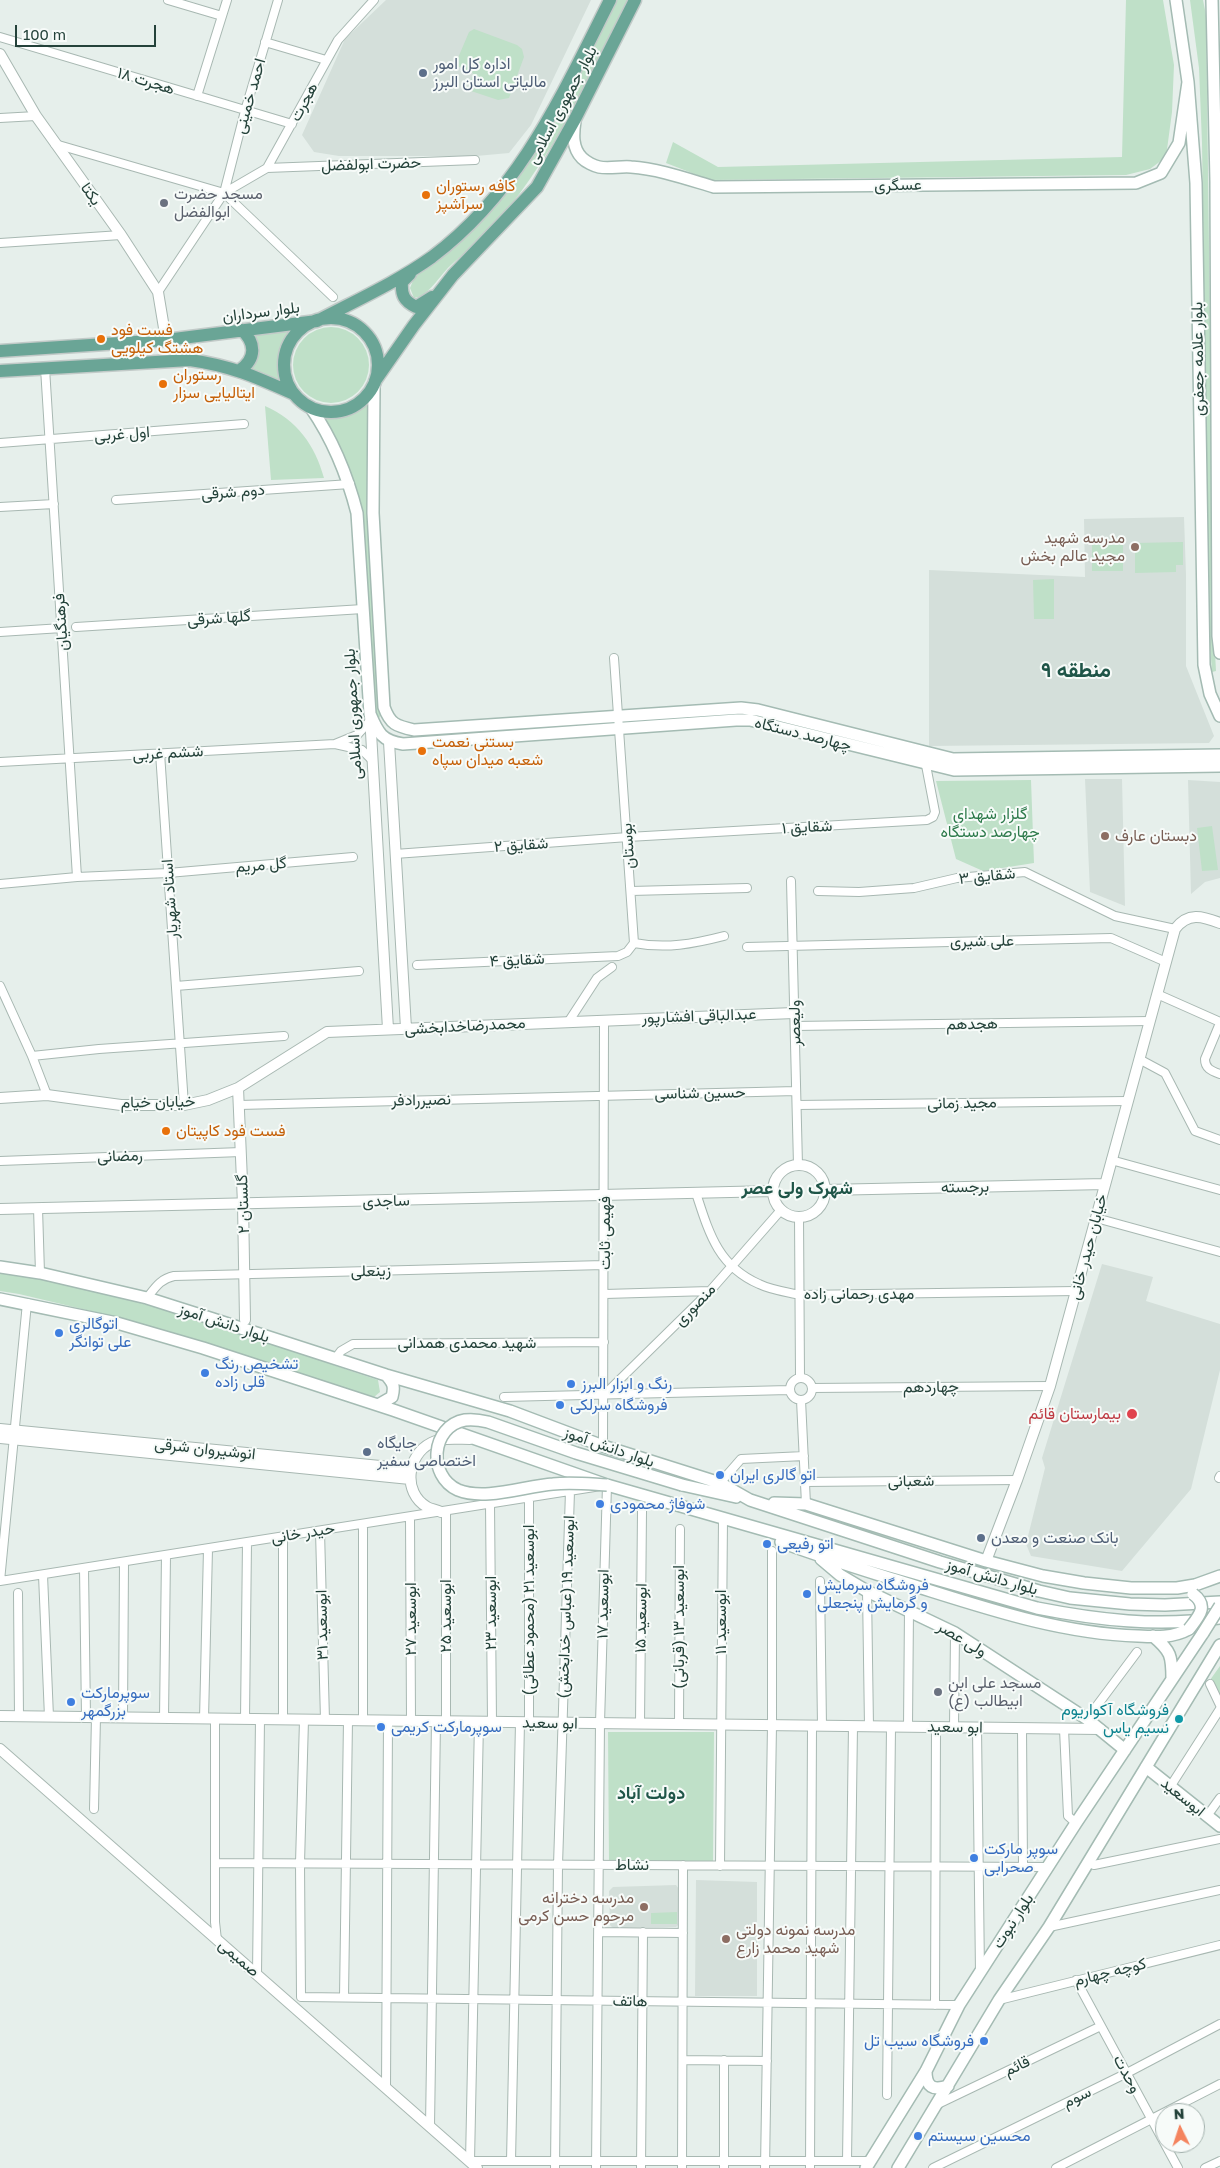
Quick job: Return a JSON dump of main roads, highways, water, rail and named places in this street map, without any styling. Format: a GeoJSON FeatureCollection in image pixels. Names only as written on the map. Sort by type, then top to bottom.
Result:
{"type":"FeatureCollection","features":[{"type":"Feature","properties":{"kind":"main road","name":"بلوار جمهوری اسلامی"},"geometry":{"type":"LineString","coordinates":[[318,321],[422,264],[474,221],[505,187],[556,109],[610,0]]}},
{"type":"Feature","properties":{"kind":"main road","name":"بلوار جمهوری اسلامی"},"geometry":{"type":"LineString","coordinates":[[389,719],[384,706],[373,513],[375,383],[443,288],[537,187],[575,119],[635,0]]}},
{"type":"Feature","properties":{"kind":"main road","name":"بلوار علامه جعفری"},"geometry":{"type":"LineString","coordinates":[[1177,1],[1188,82],[1196,183],[1202,639],[1210,694],[1220,716]]}},
{"type":"Feature","properties":{"kind":"main road","name":"بلوار علامه جعفری"},"geometry":{"type":"LineString","coordinates":[[1211,2],[1218,182],[1218,636],[1220,653]]}},
{"type":"Feature","properties":{"kind":"main road","name":"عسگری"},"geometry":{"type":"LineString","coordinates":[[575,119],[573,134],[575,146],[587,161],[600,167],[631,167],[673,175],[714,187],[1136,183],[1160,173],[1179,143],[1188,82]]}},
{"type":"Feature","properties":{"kind":"main road"},"geometry":{"type":"LineString","coordinates":[[422,264],[402,282],[401,291],[407,303],[416,306],[427,302],[443,288]]}},
{"type":"Feature","properties":{"kind":"main road"},"geometry":{"type":"LineString","coordinates":[[0,371],[190,360],[219,364],[240,370],[294,394],[311,408],[335,412],[358,404],[375,383],[378,369],[377,356],[373,344],[366,334],[356,326],[332,319],[318,321],[305,327],[295,335],[288,346],[285,358],[286,377],[294,394]]}},
{"type":"Feature","properties":{"kind":"main road","name":"بلوار سرداران"},"geometry":{"type":"LineString","coordinates":[[0,351],[166,340],[318,321]]}},
{"type":"Feature","properties":{"kind":"main road"},"geometry":{"type":"LineString","coordinates":[[240,370],[247,366],[253,351],[252,343],[242,330]]}},
{"type":"Feature","properties":{"kind":"main road","name":"بلوار جمهوری اسلامی"},"geometry":{"type":"LineString","coordinates":[[311,408],[328,432],[350,484],[357,513],[370,717],[377,730],[389,742]]}},
{"type":"Feature","properties":{"kind":"main road","name":"چهارصد دستگاه"},"geometry":{"type":"LineString","coordinates":[[389,742],[403,744],[620,723],[741,708],[758,710],[923,752],[954,764],[1220,755]]}},
{"type":"Feature","properties":{"kind":"main road","name":"چهارصد دستگاه"},"geometry":{"type":"LineString","coordinates":[[389,719],[399,726],[414,730],[750,720],[925,764],[1220,766]]}},
{"type":"Feature","properties":{"kind":"main road","name":"بلوار دانش آموز"},"geometry":{"type":"LineString","coordinates":[[0,1267],[40,1273],[147,1298],[386,1375],[510,1411],[603,1446],[720,1483],[750,1500],[940,1562],[1039,1591],[1070,1598],[1130,1604],[1165,1605],[1220,1602]]}},
{"type":"Feature","properties":{"kind":"main road","name":"بلوار دانش آموز"},"geometry":{"type":"LineString","coordinates":[[0,1299],[143,1330],[378,1405],[607,1485],[1037,1608],[1133,1622],[1169,1623],[1220,1618]]}},
{"type":"Feature","properties":{"kind":"main road"},"geometry":{"type":"LineString","coordinates":[[378,1405],[392,1397],[394,1383],[386,1375]]}},
{"type":"Feature","properties":{"kind":"main road"},"geometry":{"type":"LineString","coordinates":[[607,1485],[552,1484],[497,1492],[467,1492],[458,1490],[443,1476],[438,1464],[438,1446],[442,1435],[451,1426],[465,1420],[475,1419],[531,1436],[576,1453],[682,1485],[750,1500]]}},
{"type":"Feature","properties":{"kind":"main road"},"geometry":{"type":"LineString","coordinates":[[762,1503],[806,1504],[986,1561],[1043,1576],[1131,1588],[1177,1588],[1195,1585],[1220,1576]]}},
{"type":"Feature","properties":{"kind":"main road"},"geometry":{"type":"LineString","coordinates":[[758,1528],[768,1537],[818,1556],[984,1608],[1045,1624],[1095,1633],[1154,1636],[1176,1635],[1190,1629],[1199,1617],[1202,1607],[1200,1599],[1177,1588]]}},
{"type":"Feature","properties":{"kind":"main road","name":"ولی عصر"},"geometry":{"type":"LineString","coordinates":[[818,1556],[840,1576],[955,1633],[1100,1729],[1125,1750]]}},
{"type":"Feature","properties":{"kind":"main road","name":"بلوار نبوت"},"geometry":{"type":"LineString","coordinates":[[868,2165],[926,2071],[959,2005],[1076,1823],[1220,1606]]}},
{"type":"Feature","properties":{"kind":"main road"},"geometry":{"type":"LineString","coordinates":[[1154,1636],[1170,1654],[1172,1660],[1172,1679]]}},
{"type":"Feature","properties":{"kind":"main road","name":"بلوار نبوت"},"geometry":{"type":"LineString","coordinates":[[898,2168],[1000,2000],[1049,1927],[1220,1645]]}},
{"type":"Feature","properties":{"kind":"main road","name":"ابوسعید"},"geometry":{"type":"LineString","coordinates":[[1146,1767],[1220,1826]]}},
{"type":"Feature","properties":{"kind":"main road"},"geometry":{"type":"LineString","coordinates":[[926,2071],[926,2080],[931,2086],[940,2089],[948,2086]]}},
{"type":"Feature","properties":{"kind":"place","name":"اداره کل امور مالیاتی استان البرز"},"geometry":{"type":"Point","coordinates":[423,73]}},
{"type":"Feature","properties":{"kind":"place","name":"کافه رستوران سرآشپز"},"geometry":{"type":"Point","coordinates":[426,195]}},
{"type":"Feature","properties":{"kind":"place","name":"مسجد حضرت ابوالفضل"},"geometry":{"type":"Point","coordinates":[164,203]}},
{"type":"Feature","properties":{"kind":"place","name":"فست فود هشتگ کیلویی"},"geometry":{"type":"Point","coordinates":[101,339]}},
{"type":"Feature","properties":{"kind":"place","name":"رستوران ایتالیایی سزار"},"geometry":{"type":"Point","coordinates":[163,384]}},
{"type":"Feature","properties":{"kind":"place","name":"مدرسه شهید مجید عالم بخش"},"geometry":{"type":"Point","coordinates":[1135,547]}},
{"type":"Feature","properties":{"kind":"place","name":"بستنی نعمت شعبه میدان سپاه"},"geometry":{"type":"Point","coordinates":[422,751]}},
{"type":"Feature","properties":{"kind":"place","name":"دبستان عارف"},"geometry":{"type":"Point","coordinates":[1105,836]}},
{"type":"Feature","properties":{"kind":"place","name":"فست فود کاپیتان"},"geometry":{"type":"Point","coordinates":[166,1131]}},
{"type":"Feature","properties":{"kind":"place","name":"اتوگالری علی توانگر"},"geometry":{"type":"Point","coordinates":[59,1333]}},
{"type":"Feature","properties":{"kind":"place","name":"تشخیص رنگ قلی زاده"},"geometry":{"type":"Point","coordinates":[205,1373]}},
{"type":"Feature","properties":{"kind":"place","name":"رنگ و ابزار البرز"},"geometry":{"type":"Point","coordinates":[571,1384]}},
{"type":"Feature","properties":{"kind":"place","name":"فروشگاه سرلکی"},"geometry":{"type":"Point","coordinates":[560,1405]}},
{"type":"Feature","properties":{"kind":"place","name":"بیمارستان قائم"},"geometry":{"type":"Point","coordinates":[1132,1414]}},
{"type":"Feature","properties":{"kind":"place","name":"جایگاه اختصاصی سفیر"},"geometry":{"type":"Point","coordinates":[367,1452]}},
{"type":"Feature","properties":{"kind":"place","name":"اتو گالری ایران"},"geometry":{"type":"Point","coordinates":[720,1475]}},
{"type":"Feature","properties":{"kind":"place","name":"شوفاژ محمودی"},"geometry":{"type":"Point","coordinates":[600,1504]}},
{"type":"Feature","properties":{"kind":"place","name":"بانک صنعت و معدن"},"geometry":{"type":"Point","coordinates":[981,1538]}},
{"type":"Feature","properties":{"kind":"place","name":"اتو رفیعی"},"geometry":{"type":"Point","coordinates":[767,1544]}},
{"type":"Feature","properties":{"kind":"place","name":"فروشگاه سرمایش و گرمایش پنجعلی"},"geometry":{"type":"Point","coordinates":[807,1594]}},
{"type":"Feature","properties":{"kind":"place","name":"مسجد علی ابن ابیطالب (ع)"},"geometry":{"type":"Point","coordinates":[938,1692]}},
{"type":"Feature","properties":{"kind":"place","name":"سوپرمارکت بزرگمهر"},"geometry":{"type":"Point","coordinates":[71,1702]}},
{"type":"Feature","properties":{"kind":"place","name":"فروشگاه آکواریوم نسیم یاس"},"geometry":{"type":"Point","coordinates":[1179,1719]}},
{"type":"Feature","properties":{"kind":"place","name":"سوپرمارکت کریمی"},"geometry":{"type":"Point","coordinates":[381,1727]}},
{"type":"Feature","properties":{"kind":"place","name":"سوپر مارکت صحرابی"},"geometry":{"type":"Point","coordinates":[974,1858]}},
{"type":"Feature","properties":{"kind":"place","name":"مدرسه دخترانه مرحوم حسن کرمی"},"geometry":{"type":"Point","coordinates":[644,1907]}},
{"type":"Feature","properties":{"kind":"place","name":"مدرسه نمونه دولتی شهید محمد زارع"},"geometry":{"type":"Point","coordinates":[726,1939]}},
{"type":"Feature","properties":{"kind":"place","name":"فروشگاه سیب تل"},"geometry":{"type":"Point","coordinates":[984,2041]}},
{"type":"Feature","properties":{"kind":"place","name":"محسین سیستم"},"geometry":{"type":"Point","coordinates":[918,2136]}},
{"type":"Feature","properties":{"kind":"district","name":"منطقه ۹"},"geometry":{"type":"Point","coordinates":[1076,670]}},
{"type":"Feature","properties":{"kind":"district","name":"شهرک ولی عصر"},"geometry":{"type":"Point","coordinates":[797,1188]}},
{"type":"Feature","properties":{"kind":"district","name":"دولت آباد"},"geometry":{"type":"Point","coordinates":[651,1793]}},
{"type":"Feature","properties":{"kind":"park label","name":"گلزار شهدای چهارصد دستگاه"},"geometry":{"type":"Point","coordinates":[990,823]}}]}
